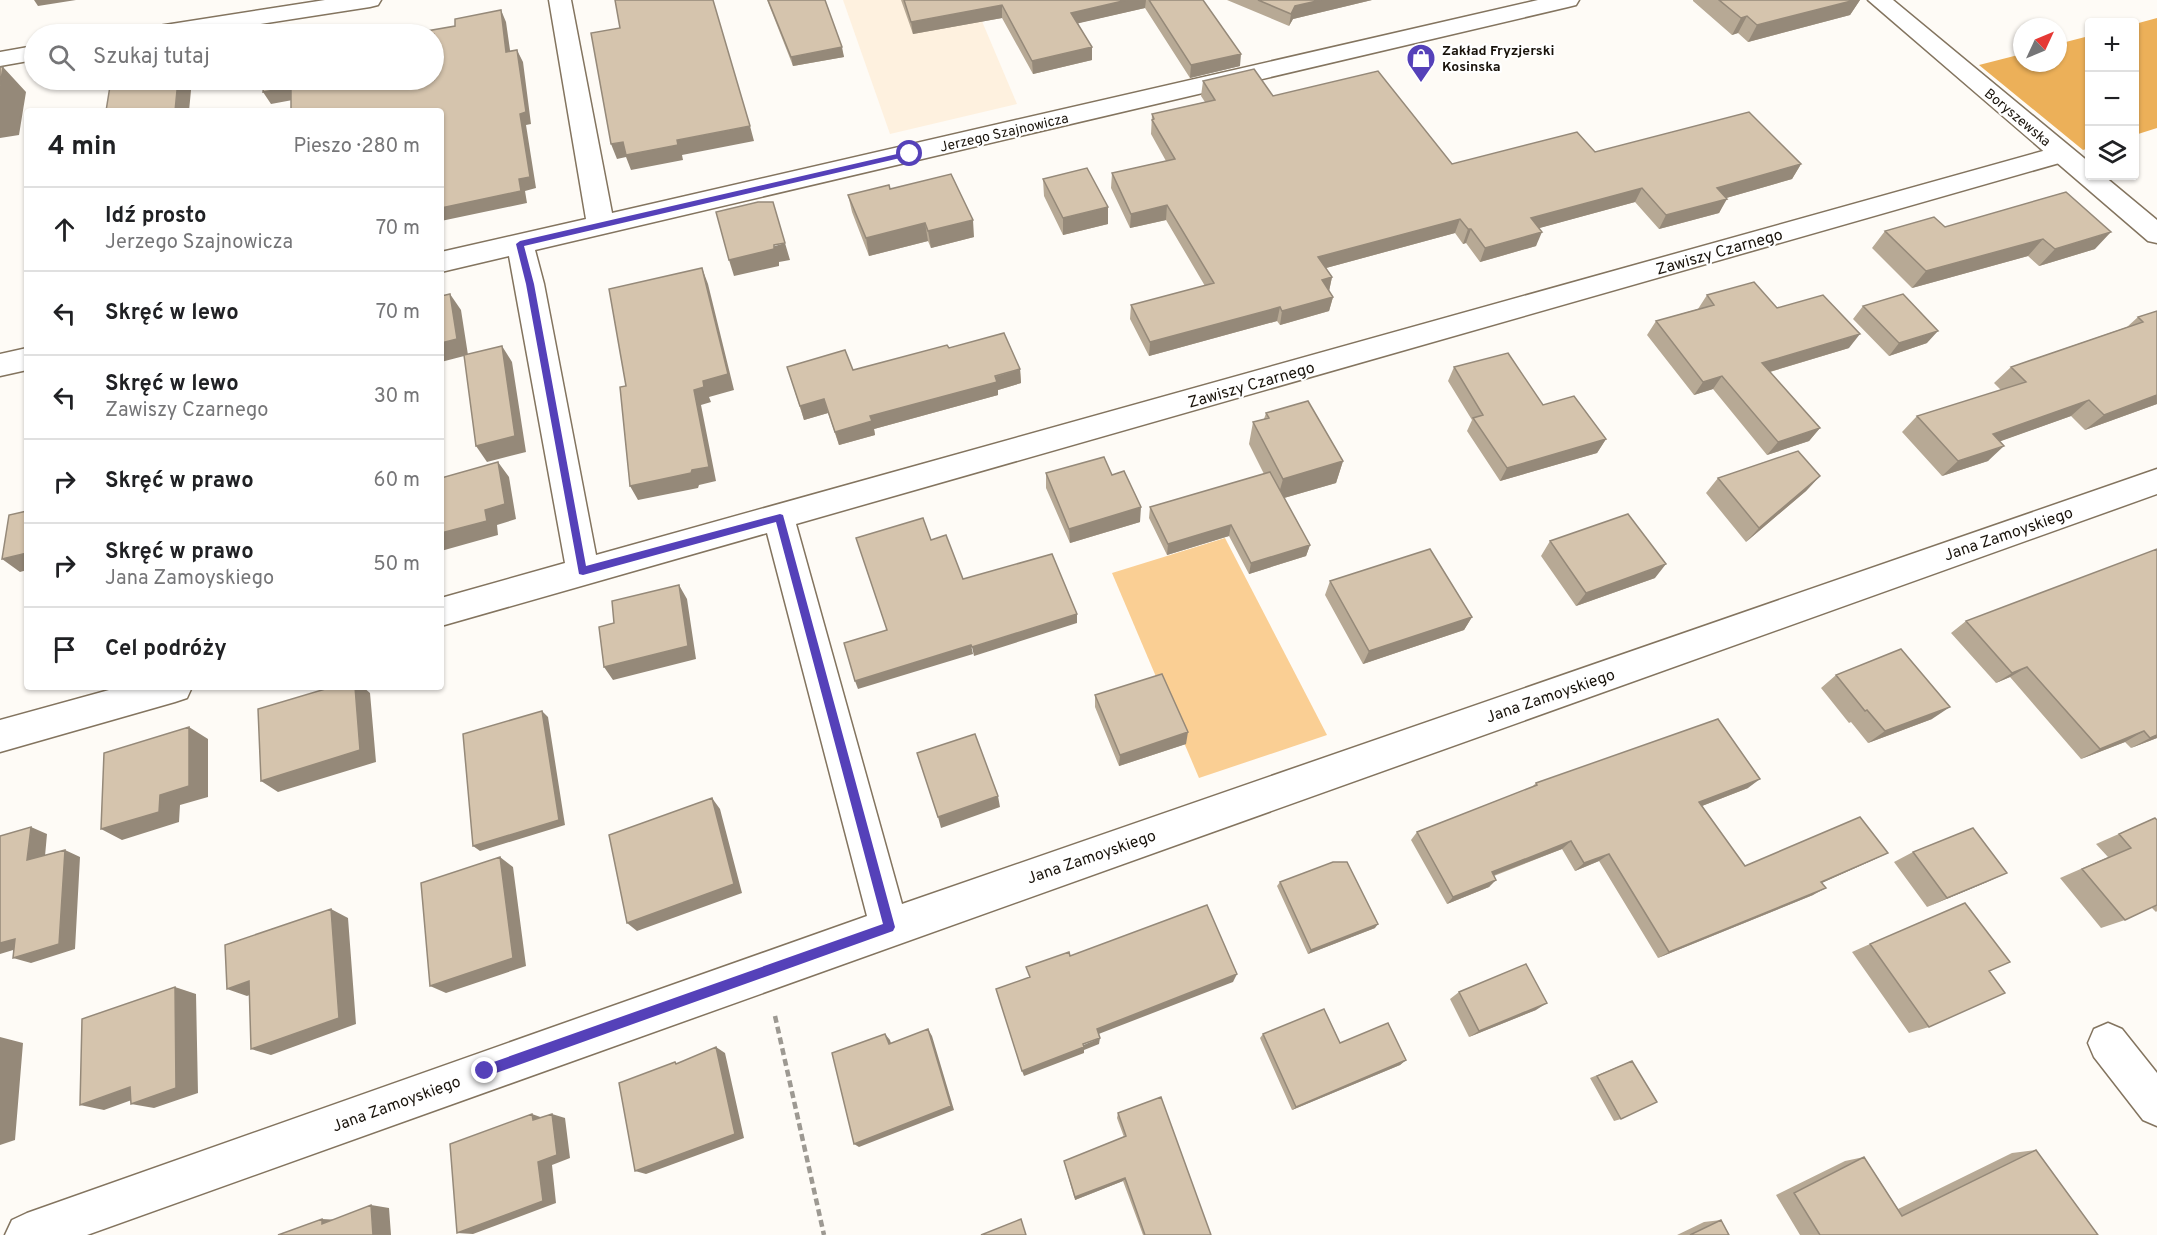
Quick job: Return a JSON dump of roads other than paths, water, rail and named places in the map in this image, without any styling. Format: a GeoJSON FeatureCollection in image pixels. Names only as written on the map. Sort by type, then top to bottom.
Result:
{"type":"FeatureCollection","features":[{"type":"Feature","properties":{"kind":"street"},"geometry":{"type":"LineString","coordinates":[[216,24],[370,0]]}},
{"type":"Feature","properties":{"kind":"street"},"geometry":{"type":"LineString","coordinates":[[560,0],[601,226]]}},
{"type":"Feature","properties":{"kind":"street","name":"Jerzego Szajnowicza"},"geometry":{"type":"LineString","coordinates":[[444,261],[1568,0]]}},
{"type":"Feature","properties":{"kind":"street","name":"Boryszewska"},"geometry":{"type":"LineString","coordinates":[[1879,0],[2157,234]]}},
{"type":"Feature","properties":{"kind":"street"},"geometry":{"type":"LineString","coordinates":[[0,58],[24,54]]}},
{"type":"Feature","properties":{"kind":"street","name":"Zawiszy Czarnego"},"geometry":{"type":"LineString","coordinates":[[444,611],[2061,154]]}},
{"type":"Feature","properties":{"kind":"street"},"geometry":{"type":"LineString","coordinates":[[520,244],[530,284],[583,571]]}},
{"type":"Feature","properties":{"kind":"street"},"geometry":{"type":"LineString","coordinates":[[0,365],[24,360]]}},
{"type":"Feature","properties":{"kind":"street","name":"Jana Zamoyskiego"},"geometry":{"type":"LineString","coordinates":[[27,1235],[889,927],[2157,481]]}},
{"type":"Feature","properties":{"kind":"street"},"geometry":{"type":"LineString","coordinates":[[780,518],[889,927]]}},
{"type":"Feature","properties":{"kind":"street"},"geometry":{"type":"LineString","coordinates":[[0,736],[164,690]]}},
{"type":"Feature","properties":{"kind":"street"},"geometry":{"type":"LineString","coordinates":[[2108,1042],[2157,1106]]}},
{"type":"Feature","properties":{"kind":"place","name":"Zakład Fryzjerski Kosinska"},"geometry":{"type":"Point","coordinates":[1421,84]}}]}
